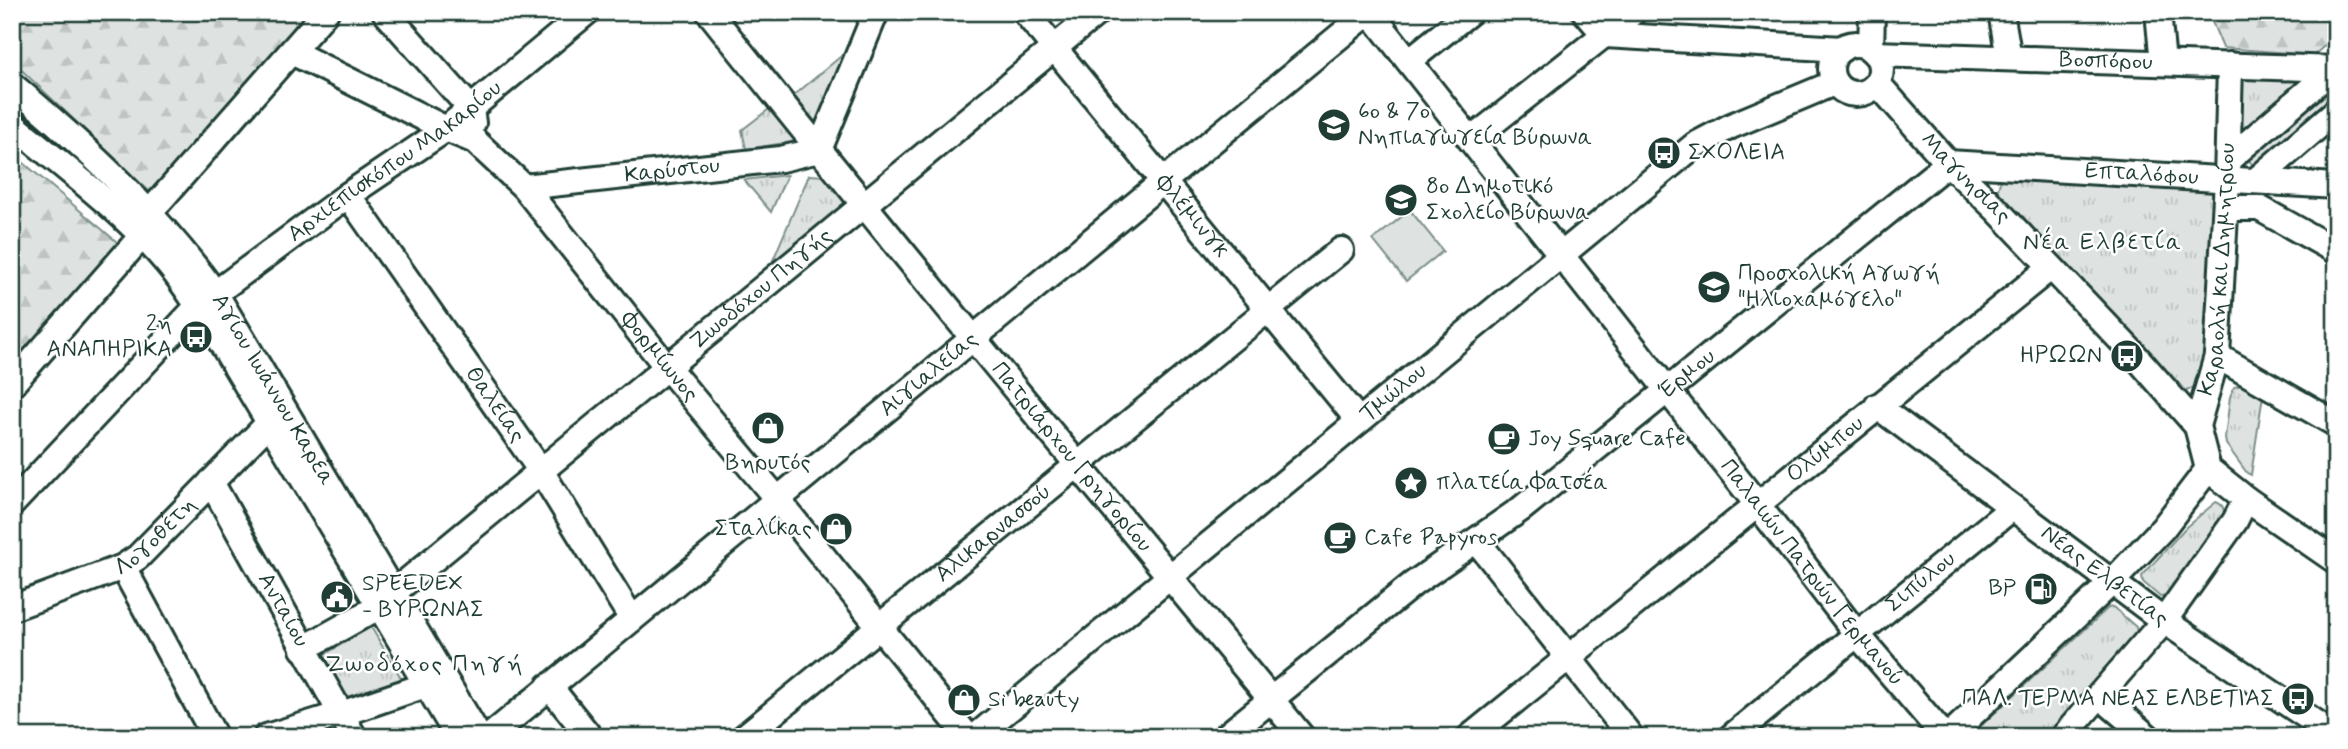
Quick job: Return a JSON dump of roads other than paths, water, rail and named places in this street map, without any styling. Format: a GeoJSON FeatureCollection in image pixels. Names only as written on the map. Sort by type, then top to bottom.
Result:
{"type":"FeatureCollection","features":[{"type":"Feature","properties":{"kind":"street"},"geometry":{"type":"LineString","coordinates":[[150,212],[326,12]]}},
{"type":"Feature","properties":{"kind":"street"},"geometry":{"type":"LineString","coordinates":[[385,12],[471,109],[475,141]]}},
{"type":"Feature","properties":{"kind":"street","name":"Αρχιεπισκόπου Μακαρίου"},"geometry":{"type":"LineString","coordinates":[[12,504],[207,300],[348,195],[446,129],[587,12]]}},
{"type":"Feature","properties":{"kind":"street","name":"Πατριάρχου Γρηγορίου"},"geometry":{"type":"LineString","coordinates":[[709,12],[818,150],[1302,737]]}},
{"type":"Feature","properties":{"kind":"street"},"geometry":{"type":"LineString","coordinates":[[818,150],[876,12]]}},
{"type":"Feature","properties":{"kind":"street","name":"Φλέμινγκ"},"geometry":{"type":"LineString","coordinates":[[1025,12],[1359,421]]}},
{"type":"Feature","properties":{"kind":"street","name":"Ζωοδόχου Πηγής"},"geometry":{"type":"LineString","coordinates":[[303,649],[387,599],[1098,12]]}},
{"type":"Feature","properties":{"kind":"street","name":"Παλαιών Πατρών Γερμανού"},"geometry":{"type":"LineString","coordinates":[[1369,12],[1758,504],[1856,633],[1946,737]]}},
{"type":"Feature","properties":{"kind":"street","name":"Αιγιαλείας"},"geometry":{"type":"LineString","coordinates":[[489,737],[1369,12]]}},
{"type":"Feature","properties":{"kind":"street"},"geometry":{"type":"LineString","coordinates":[[1409,61],[1469,12]]}},
{"type":"Feature","properties":{"kind":"street"},"geometry":{"type":"LineString","coordinates":[[1585,12],[1605,35],[1842,48],[1857,45],[1873,52]]}},
{"type":"Feature","properties":{"kind":"street"},"geometry":{"type":"LineString","coordinates":[[1471,140],[1633,12]]}},
{"type":"Feature","properties":{"kind":"street"},"geometry":{"type":"LineString","coordinates":[[1842,48],[1833,58],[1831,71],[1835,83],[1843,91],[1856,94],[1868,91],[1877,83],[1880,68],[1873,52],[1872,12]]}},
{"type":"Feature","properties":{"kind":"street"},"geometry":{"type":"LineString","coordinates":[[2001,12],[2009,58]]}},
{"type":"Feature","properties":{"kind":"street"},"geometry":{"type":"LineString","coordinates":[[2158,12],[2163,63]]}},
{"type":"Feature","properties":{"kind":"street","name":"Φορμίωνος"},"geometry":{"type":"LineString","coordinates":[[292,52],[475,141],[524,187],[968,737]]}},
{"type":"Feature","properties":{"kind":"street","name":"Βοσπόρου"},"geometry":{"type":"LineString","coordinates":[[1873,52],[2335,68]]}},
{"type":"Feature","properties":{"kind":"street","name":"Καραολή και Δημητρίου"},"geometry":{"type":"LineString","coordinates":[[2208,469],[2197,426],[2217,356],[2231,65]]}},
{"type":"Feature","properties":{"kind":"street"},"geometry":{"type":"LineString","coordinates":[[2228,170],[2335,68]]}},
{"type":"Feature","properties":{"kind":"street","name":"Τμώλου"},"geometry":{"type":"LineString","coordinates":[[975,737],[1695,145],[1731,126],[1835,83]]}},
{"type":"Feature","properties":{"kind":"street","name":"Μαγνησίας"},"geometry":{"type":"LineString","coordinates":[[1877,83],[1948,163],[1996,209],[2132,352],[2197,426]]}},
{"type":"Feature","properties":{"kind":"street","name":"Αγίου Ιωάννου Καρέα"},"geometry":{"type":"LineString","coordinates":[[12,85],[89,152],[177,242],[269,423],[479,737]]}},
{"type":"Feature","properties":{"kind":"street"},"geometry":{"type":"LineString","coordinates":[[2255,181],[2336,111]]}},
{"type":"Feature","properties":{"kind":"street","name":"Αγίου Ιωάννου Καρέα"},"geometry":{"type":"LineString","coordinates":[[12,124],[107,204],[207,300],[387,599],[426,685],[458,737]]}},
{"type":"Feature","properties":{"kind":"street","name":"Καρύστου"},"geometry":{"type":"LineString","coordinates":[[524,187],[781,159],[818,150]]}},
{"type":"Feature","properties":{"kind":"street","name":"Επταλόφου"},"geometry":{"type":"LineString","coordinates":[[1948,163],[2228,170],[2255,181],[2336,186]]}},
{"type":"Feature","properties":{"kind":"street","name":"Έρμου"},"geometry":{"type":"LineString","coordinates":[[1225,737],[1413,584],[1521,509],[1948,163]]}},
{"type":"Feature","properties":{"kind":"street","name":"Θαλείας"},"geometry":{"type":"LineString","coordinates":[[348,195],[541,471],[632,619]]}},
{"type":"Feature","properties":{"kind":"street"},"geometry":{"type":"LineString","coordinates":[[2226,208],[2259,208],[2336,251]]}},
{"type":"Feature","properties":{"kind":"street"},"geometry":{"type":"LineString","coordinates":[[12,384],[141,237]]}},
{"type":"Feature","properties":{"kind":"street","name":"Αλικαρνασσού"},"geometry":{"type":"LineString","coordinates":[[744,737],[1341,250]]}},
{"type":"Feature","properties":{"kind":"street","name":"Ολύμπου"},"geometry":{"type":"LineString","coordinates":[[1471,737],[2050,268]]}},
{"type":"Feature","properties":{"kind":"street"},"geometry":{"type":"LineString","coordinates":[[2217,356],[2336,424]]}},
{"type":"Feature","properties":{"kind":"street","name":"Νέας Ελβετίας"},"geometry":{"type":"LineString","coordinates":[[1877,407],[2164,621],[2336,736]]}},
{"type":"Feature","properties":{"kind":"street","name":"Λογοθέτη"},"geometry":{"type":"LineString","coordinates":[[12,608],[123,566],[138,557],[269,423]]}},
{"type":"Feature","properties":{"kind":"street"},"geometry":{"type":"LineString","coordinates":[[1946,737],[2112,582],[2163,528],[2208,469],[2246,499],[2336,561]]}},
{"type":"Feature","properties":{"kind":"street","name":"Ανταίου"},"geometry":{"type":"LineString","coordinates":[[211,482],[354,737]]}},
{"type":"Feature","properties":{"kind":"street"},"geometry":{"type":"LineString","coordinates":[[2063,737],[2164,621],[2235,521],[2246,499]]}},
{"type":"Feature","properties":{"kind":"street","name":"Σιπύλου"},"geometry":{"type":"LineString","coordinates":[[1731,737],[2012,508]]}},
{"type":"Feature","properties":{"kind":"street"},"geometry":{"type":"LineString","coordinates":[[1477,541],[1631,737]]}},
{"type":"Feature","properties":{"kind":"street"},"geometry":{"type":"LineString","coordinates":[[123,566],[215,737]]}},
{"type":"Feature","properties":{"kind":"street"},"geometry":{"type":"LineString","coordinates":[[266,737],[426,685]]}},
{"type":"Feature","properties":{"kind":"street"},"geometry":{"type":"LineString","coordinates":[[550,687],[590,737]]}},
{"type":"Feature","properties":{"kind":"street"},"geometry":{"type":"LineString","coordinates":[[2100,696],[2148,737]]}},
{"type":"Feature","properties":{"kind":"place","name":"6ο & 7ο Νηπιαγωγεία Βύρωνα"},"geometry":{"type":"Point","coordinates":[1334,125]}},
{"type":"Feature","properties":{"kind":"place","name":"ΣΧΟΛΕΙΑ"},"geometry":{"type":"Point","coordinates":[1664,153]}},
{"type":"Feature","properties":{"kind":"place","name":"8ο Δημοτικό Σχολείο Βύρωνα"},"geometry":{"type":"Point","coordinates":[1401,200]}},
{"type":"Feature","properties":{"kind":"place","name":"Προσχολική Αγωγή \"Ηλιοχαμόγελο\""},"geometry":{"type":"Point","coordinates":[1714,287]}},
{"type":"Feature","properties":{"kind":"place","name":"2η ΑΝΑΠΗΡΙΚΑ"},"geometry":{"type":"Point","coordinates":[196,337]}},
{"type":"Feature","properties":{"kind":"place","name":"ΗΡΩΩΝ"},"geometry":{"type":"Point","coordinates":[2127,356]}},
{"type":"Feature","properties":{"kind":"place","name":"Βηρυτός"},"geometry":{"type":"Point","coordinates":[768,428]}},
{"type":"Feature","properties":{"kind":"place","name":"Joy Square Cafe"},"geometry":{"type":"Point","coordinates":[1504,439]}},
{"type":"Feature","properties":{"kind":"place","name":"πλατεία Φατσέα"},"geometry":{"type":"Point","coordinates":[1411,483]}},
{"type":"Feature","properties":{"kind":"place","name":"Σταλίκας"},"geometry":{"type":"Point","coordinates":[836,529]}},
{"type":"Feature","properties":{"kind":"place","name":"Cafe Papyros"},"geometry":{"type":"Point","coordinates":[1340,538]}},
{"type":"Feature","properties":{"kind":"place","name":"BP"},"geometry":{"type":"Point","coordinates":[2041,589]}},
{"type":"Feature","properties":{"kind":"place","name":"SPEEDEX - ΒΥΡΩΝΑΣ"},"geometry":{"type":"Point","coordinates":[337,597]}},
{"type":"Feature","properties":{"kind":"place","name":"ΠΑΛ. ΤΕΡΜΑ ΝΕΑΣ ΕΛΒΕΤΙΑΣ"},"geometry":{"type":"Point","coordinates":[2298,699]}},
{"type":"Feature","properties":{"kind":"place","name":"Si beauty"},"geometry":{"type":"Point","coordinates":[964,700]}},
{"type":"Feature","properties":{"kind":"district","name":"Νέα Ελβετία"},"geometry":{"type":"Point","coordinates":[2103,242]}},
{"type":"Feature","properties":{"kind":"district","name":"Ζωοδόχος Πηγή"},"geometry":{"type":"Point","coordinates":[425,664]}}]}
